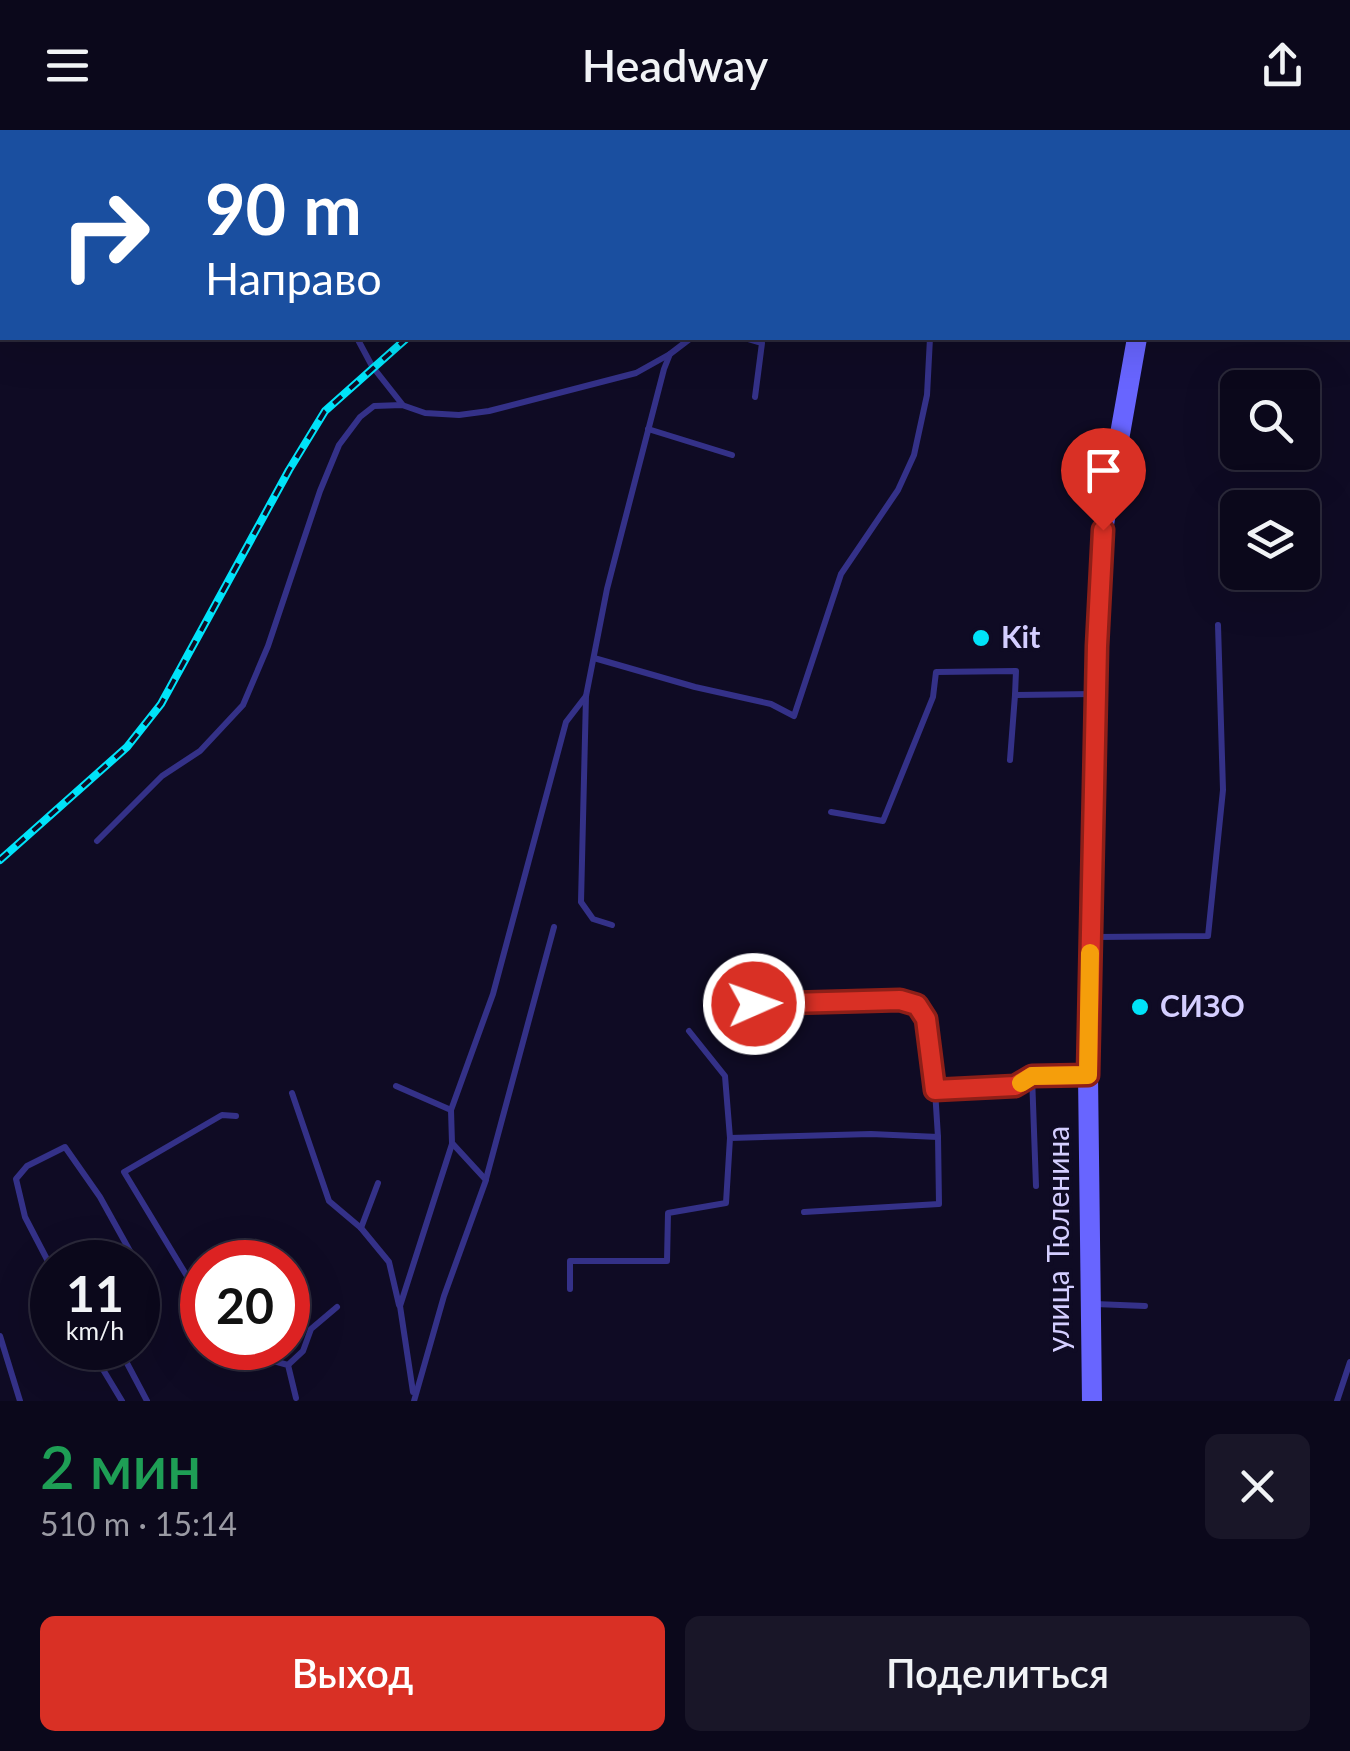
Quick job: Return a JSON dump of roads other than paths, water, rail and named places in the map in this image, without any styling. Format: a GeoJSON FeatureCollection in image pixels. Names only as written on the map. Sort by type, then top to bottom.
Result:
{"type":"FeatureCollection","features":[{"type":"Feature","properties":{"kind":"main road","name":"улица Тюленина"},"geometry":{"type":"LineString","coordinates":[[1092,1401],[1088,1075],[1103,530],[1138,340]]}},
{"type":"Feature","properties":{"kind":"lane"},"geometry":{"type":"LineString","coordinates":[[0,283],[0,292]]}},
{"type":"Feature","properties":{"kind":"lane"},"geometry":{"type":"LineString","coordinates":[[358,340],[372,366],[402,405]]}},
{"type":"Feature","properties":{"kind":"lane"},"geometry":{"type":"LineString","coordinates":[[97,841],[162,776],[200,751],[244,705],[339,446],[374,406],[402,405],[425,413],[459,415],[489,411],[636,373],[688,340]]}},
{"type":"Feature","properties":{"kind":"lane"},"geometry":{"type":"LineString","coordinates":[[752,340],[762,343],[756,397]]}},
{"type":"Feature","properties":{"kind":"lane"},"geometry":{"type":"LineString","coordinates":[[594,658],[770,704],[794,716],[842,574],[898,490],[914,454],[927,395],[930,340]]}},
{"type":"Feature","properties":{"kind":"lane"},"geometry":{"type":"LineString","coordinates":[[612,925],[593,920],[580,902],[586,696],[607,589],[670,354]]}},
{"type":"Feature","properties":{"kind":"lane"},"geometry":{"type":"LineString","coordinates":[[648,428],[732,454]]}},
{"type":"Feature","properties":{"kind":"lane"},"geometry":{"type":"LineString","coordinates":[[1090,937],[1208,936],[1223,790],[1218,625]]}},
{"type":"Feature","properties":{"kind":"lane"},"geometry":{"type":"LineString","coordinates":[[831,812],[883,822],[932,697],[936,672],[1016,671],[1010,760]]}},
{"type":"Feature","properties":{"kind":"lane"},"geometry":{"type":"LineString","coordinates":[[1015,695],[1096,694]]}},
{"type":"Feature","properties":{"kind":"lane"},"geometry":{"type":"LineString","coordinates":[[400,1306],[452,1143],[451,1110],[494,994],[566,722],[586,696]]}},
{"type":"Feature","properties":{"kind":"lane"},"geometry":{"type":"LineString","coordinates":[[414,1400],[444,1296],[486,1180],[554,926]]}},
{"type":"Feature","properties":{"kind":"lane"},"geometry":{"type":"LineString","coordinates":[[754,1004],[900,1000],[917,1005],[926,1019],[935,1090],[940,1204],[804,1212]]}},
{"type":"Feature","properties":{"kind":"lane"},"geometry":{"type":"LineString","coordinates":[[570,1289],[570,1260],[667,1261],[668,1213],[726,1203],[730,1138],[725,1076],[688,1031]]}},
{"type":"Feature","properties":{"kind":"lane"},"geometry":{"type":"LineString","coordinates":[[935,1090],[1015,1086],[1032,1076],[1088,1075]]}},
{"type":"Feature","properties":{"kind":"lane"},"geometry":{"type":"LineString","coordinates":[[1032,1076],[1036,1186]]}},
{"type":"Feature","properties":{"kind":"lane"},"geometry":{"type":"LineString","coordinates":[[396,1086],[451,1110]]}},
{"type":"Feature","properties":{"kind":"lane"},"geometry":{"type":"LineString","coordinates":[[292,1092],[329,1201],[361,1228],[389,1262],[414,1400]]}},
{"type":"Feature","properties":{"kind":"lane"},"geometry":{"type":"LineString","coordinates":[[180,1265],[124,1172],[222,1115],[236,1116]]}},
{"type":"Feature","properties":{"kind":"lane"},"geometry":{"type":"LineString","coordinates":[[730,1138],[871,1134],[938,1138]]}},
{"type":"Feature","properties":{"kind":"lane"},"geometry":{"type":"LineString","coordinates":[[452,1143],[486,1180]]}},
{"type":"Feature","properties":{"kind":"lane"},"geometry":{"type":"LineString","coordinates":[[37,1240],[25,1218],[16,1179],[27,1166],[64,1147],[100,1197],[124,1240]]}},
{"type":"Feature","properties":{"kind":"lane"},"geometry":{"type":"LineString","coordinates":[[361,1228],[378,1184]]}},
{"type":"Feature","properties":{"kind":"lane"},"geometry":{"type":"LineString","coordinates":[[1088,1304],[1145,1306]]}},
{"type":"Feature","properties":{"kind":"lane"},"geometry":{"type":"LineString","coordinates":[[310,1333],[337,1307]]}},
{"type":"Feature","properties":{"kind":"lane"},"geometry":{"type":"LineString","coordinates":[[0,1336],[20,1401]]}},
{"type":"Feature","properties":{"kind":"lane"},"geometry":{"type":"LineString","coordinates":[[1337,1401],[1350,1362]]}},
{"type":"Feature","properties":{"kind":"lane"},"geometry":{"type":"LineString","coordinates":[[103,1370],[122,1401]]}},
{"type":"Feature","properties":{"kind":"lane"},"geometry":{"type":"LineString","coordinates":[[131,1370],[147,1401]]}},
{"type":"Feature","properties":{"kind":"lane"},"geometry":{"type":"LineString","coordinates":[[289,1370],[297,1400]]}},
{"type":"Feature","properties":{"kind":"railway"},"geometry":{"type":"LineString","coordinates":[[0,860],[127,747],[161,704],[325,411],[405,340]]}},
{"type":"Feature","properties":{"kind":"place","name":"Kit"},"geometry":{"type":"Point","coordinates":[981,638]}},
{"type":"Feature","properties":{"kind":"place","name":"СИЗО"},"geometry":{"type":"Point","coordinates":[1140,1007]}}]}
